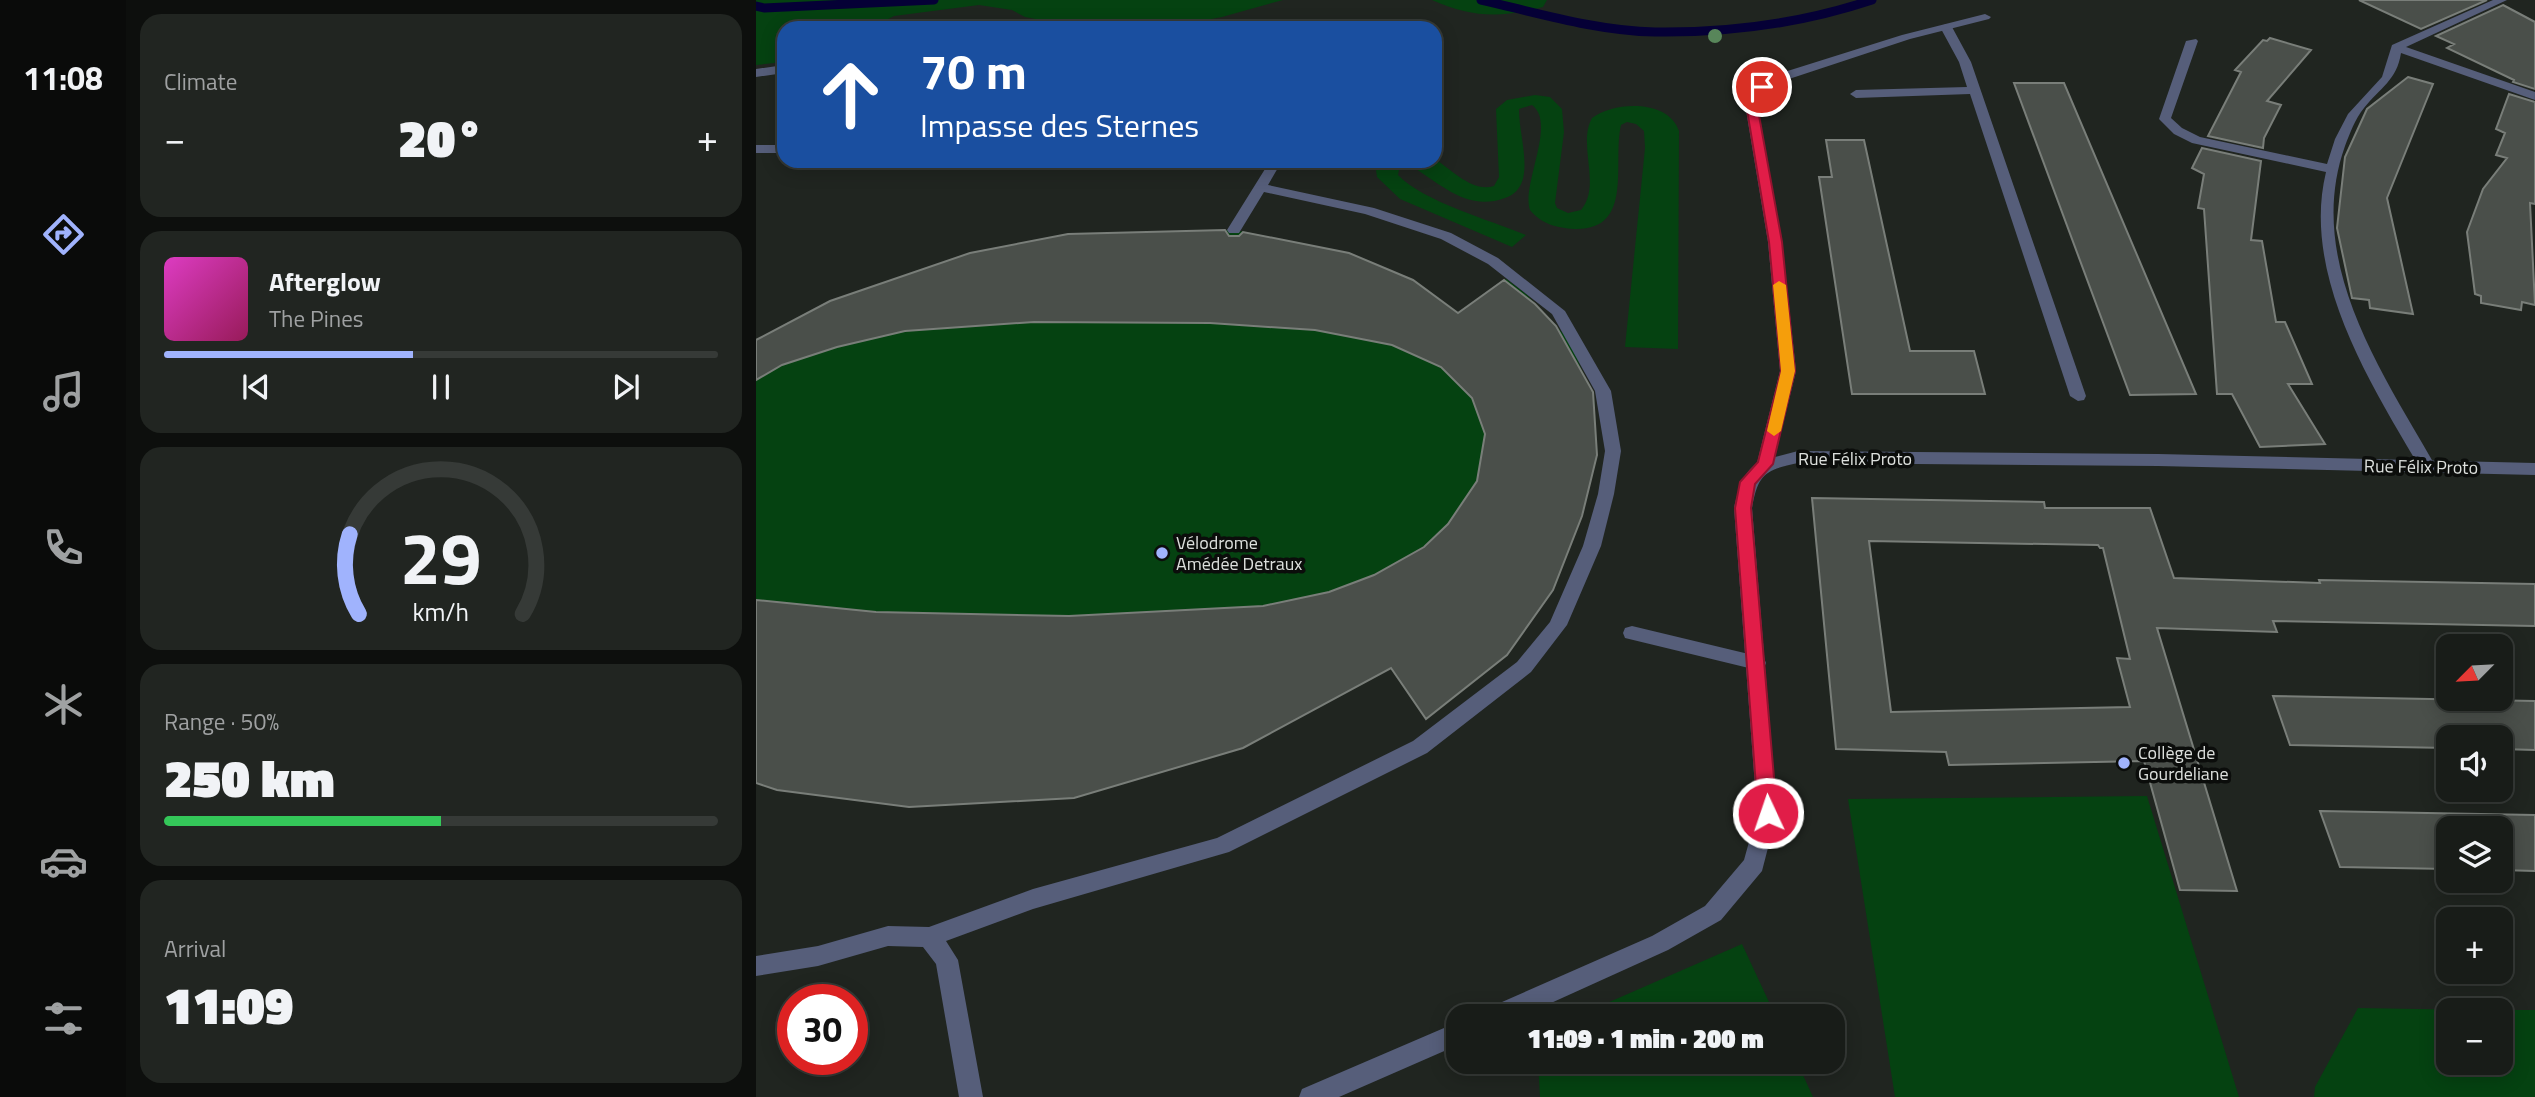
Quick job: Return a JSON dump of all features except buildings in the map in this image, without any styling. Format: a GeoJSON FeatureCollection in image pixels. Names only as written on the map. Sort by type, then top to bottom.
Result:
{"type":"FeatureCollection","features":[{"type":"Feature","properties":{"kind":"street"},"geometry":{"type":"LineString","coordinates":[[2396,47],[2502,0]]}},
{"type":"Feature","properties":{"kind":"street"},"geometry":{"type":"LineString","coordinates":[[1523,1004],[1660,943],[1713,913],[1754,864],[1768,813],[1743,508],[1747,482],[1765,464],[1788,371],[1775,242],[1752,110],[1755,95],[1762,87],[1779,78],[1906,37],[1985,17]]}},
{"type":"Feature","properties":{"kind":"street"},"geometry":{"type":"LineString","coordinates":[[1946,27],[1965,62],[2078,396]]}},
{"type":"Feature","properties":{"kind":"street"},"geometry":{"type":"LineString","coordinates":[[2192,41],[2166,112],[2165,119],[2178,131],[2196,140],[2331,169]]}},
{"type":"Feature","properties":{"kind":"street"},"geometry":{"type":"LineString","coordinates":[[2396,47],[2535,96]]}},
{"type":"Feature","properties":{"kind":"street"},"geometry":{"type":"LineString","coordinates":[[2396,47],[2390,74],[2359,107],[2338,148],[2331,169],[2326,224],[2333,274],[2351,325],[2428,467]]}},
{"type":"Feature","properties":{"kind":"street"},"geometry":{"type":"LineString","coordinates":[[756,73],[777,70]]}},
{"type":"Feature","properties":{"kind":"street"},"geometry":{"type":"LineString","coordinates":[[1856,94],[1975,90]]}},
{"type":"Feature","properties":{"kind":"street"},"geometry":{"type":"LineString","coordinates":[[756,149],[777,149]]}},
{"type":"Feature","properties":{"kind":"street"},"geometry":{"type":"LineString","coordinates":[[1234,230],[1272,168]]}},
{"type":"Feature","properties":{"kind":"street"},"geometry":{"type":"LineString","coordinates":[[756,967],[818,956],[888,936],[929,937],[1033,900],[1222,846],[1420,747],[1524,667],[1558,625],[1592,546],[1606,494],[1613,452],[1602,391],[1558,311],[1493,261],[1446,236],[1369,211],[1260,187]]}},
{"type":"Feature","properties":{"kind":"street","name":"Rue Félix Proto"},"geometry":{"type":"LineString","coordinates":[[1765,464],[1798,457],[2158,460],[2535,469]]}},
{"type":"Feature","properties":{"kind":"street"},"geometry":{"type":"LineString","coordinates":[[1632,634],[1756,663]]}},
{"type":"Feature","properties":{"kind":"street"},"geometry":{"type":"LineString","coordinates":[[929,937],[947,960],[971,1097]]}},
{"type":"Feature","properties":{"kind":"street"},"geometry":{"type":"LineString","coordinates":[[1311,1097],[1446,1038]]}},
{"type":"Feature","properties":{"kind":"green space"},"geometry":{"type":"Polygon","coordinates":[[[756,0],[1283,0],[1201,21],[1046,21],[1025,17],[1012,10],[979,5],[894,16],[884,21],[777,21],[777,63],[756,65],[756,0]]]}},
{"type":"Feature","properties":{"kind":"green space"},"geometry":{"type":"Polygon","coordinates":[[[1432,0],[1547,0],[1543,7],[1528,11],[1487,14],[1460,10],[1432,0]]]}},
{"type":"Feature","properties":{"kind":"green space"},"geometry":{"type":"Polygon","coordinates":[[[1535,95],[1550,97],[1562,109],[1564,132],[1555,203],[1557,208],[1568,213],[1581,210],[1587,200],[1590,177],[1587,140],[1592,118],[1613,108],[1640,106],[1664,113],[1673,121],[1679,131],[1678,349],[1625,347],[1645,148],[1644,131],[1636,124],[1627,122],[1621,125],[1617,192],[1613,207],[1606,219],[1593,227],[1574,229],[1556,226],[1539,219],[1530,210],[1530,186],[1541,125],[1539,114],[1532,105],[1519,109],[1524,153],[1523,179],[1516,191],[1508,197],[1491,201],[1466,199],[1414,168],[1442,168],[1442,164],[1478,186],[1494,186],[1499,177],[1496,109],[1507,100],[1535,95]]]}},
{"type":"Feature","properties":{"kind":"green space"},"geometry":{"type":"Polygon","coordinates":[[[1405,168],[1399,170],[1398,175],[1424,194],[1526,235],[1512,247],[1400,199],[1377,177],[1376,170],[1405,168]]]}},
{"type":"Feature","properties":{"kind":"green space","name":"Vélodrome Amédée Detraux"},"geometry":{"type":"Polygon","coordinates":[[[1234,230],[1349,253],[1413,280],[1458,313],[1506,279],[1526,294],[1569,340],[1594,399],[1597,455],[1582,516],[1553,590],[1507,655],[1426,719],[1391,668],[1243,748],[1074,798],[909,807],[777,790],[756,783],[756,340],[830,301],[970,253],[1068,234],[1234,230]]]}},
{"type":"Feature","properties":{"kind":"green space"},"geometry":{"type":"Polygon","coordinates":[[[2147,796],[2239,1097],[1895,1097],[1848,799],[2147,796]]]}},
{"type":"Feature","properties":{"kind":"green space"},"geometry":{"type":"Polygon","coordinates":[[[1742,944],[1770,1004],[1605,1004],[1742,944]]]}},
{"type":"Feature","properties":{"kind":"green space"},"geometry":{"type":"Polygon","coordinates":[[[2358,1008],[2436,1009],[2436,1075],[2513,1075],[2513,1010],[2535,1010],[2535,1097],[2314,1097],[2315,1087],[2358,1008]]]}},
{"type":"Feature","properties":{"kind":"green space"},"geometry":{"type":"Polygon","coordinates":[[[1539,1074],[1802,1074],[1813,1097],[1540,1097],[1539,1074]]]}},
{"type":"Feature","properties":{"kind":"waterway"},"geometry":{"type":"LineString","coordinates":[[756,6],[764,8],[934,0]]}},
{"type":"Feature","properties":{"kind":"waterway"},"geometry":{"type":"LineString","coordinates":[[1481,0],[1589,25],[1655,32],[1710,31],[1765,25],[1819,15],[1872,0]]}},
{"type":"Feature","properties":{"kind":"slow traffic"},"geometry":{"type":"LineString","coordinates":[[1774,431],[1788,371],[1779,285]]}},
{"type":"Feature","properties":{"kind":"place","name":"Vélodrome Amédée Detraux"},"geometry":{"type":"Point","coordinates":[1162,553]}},
{"type":"Feature","properties":{"kind":"place","name":"Collège de Gourdeliane"},"geometry":{"type":"Point","coordinates":[2124,763]}},
{"type":"Feature","properties":{"kind":"route"},"geometry":{"type":"LineString","coordinates":[[1762,87],[1755,95],[1752,110],[1775,242],[1788,371],[1765,464],[1747,482],[1743,508],[1768,813]]}}]}
